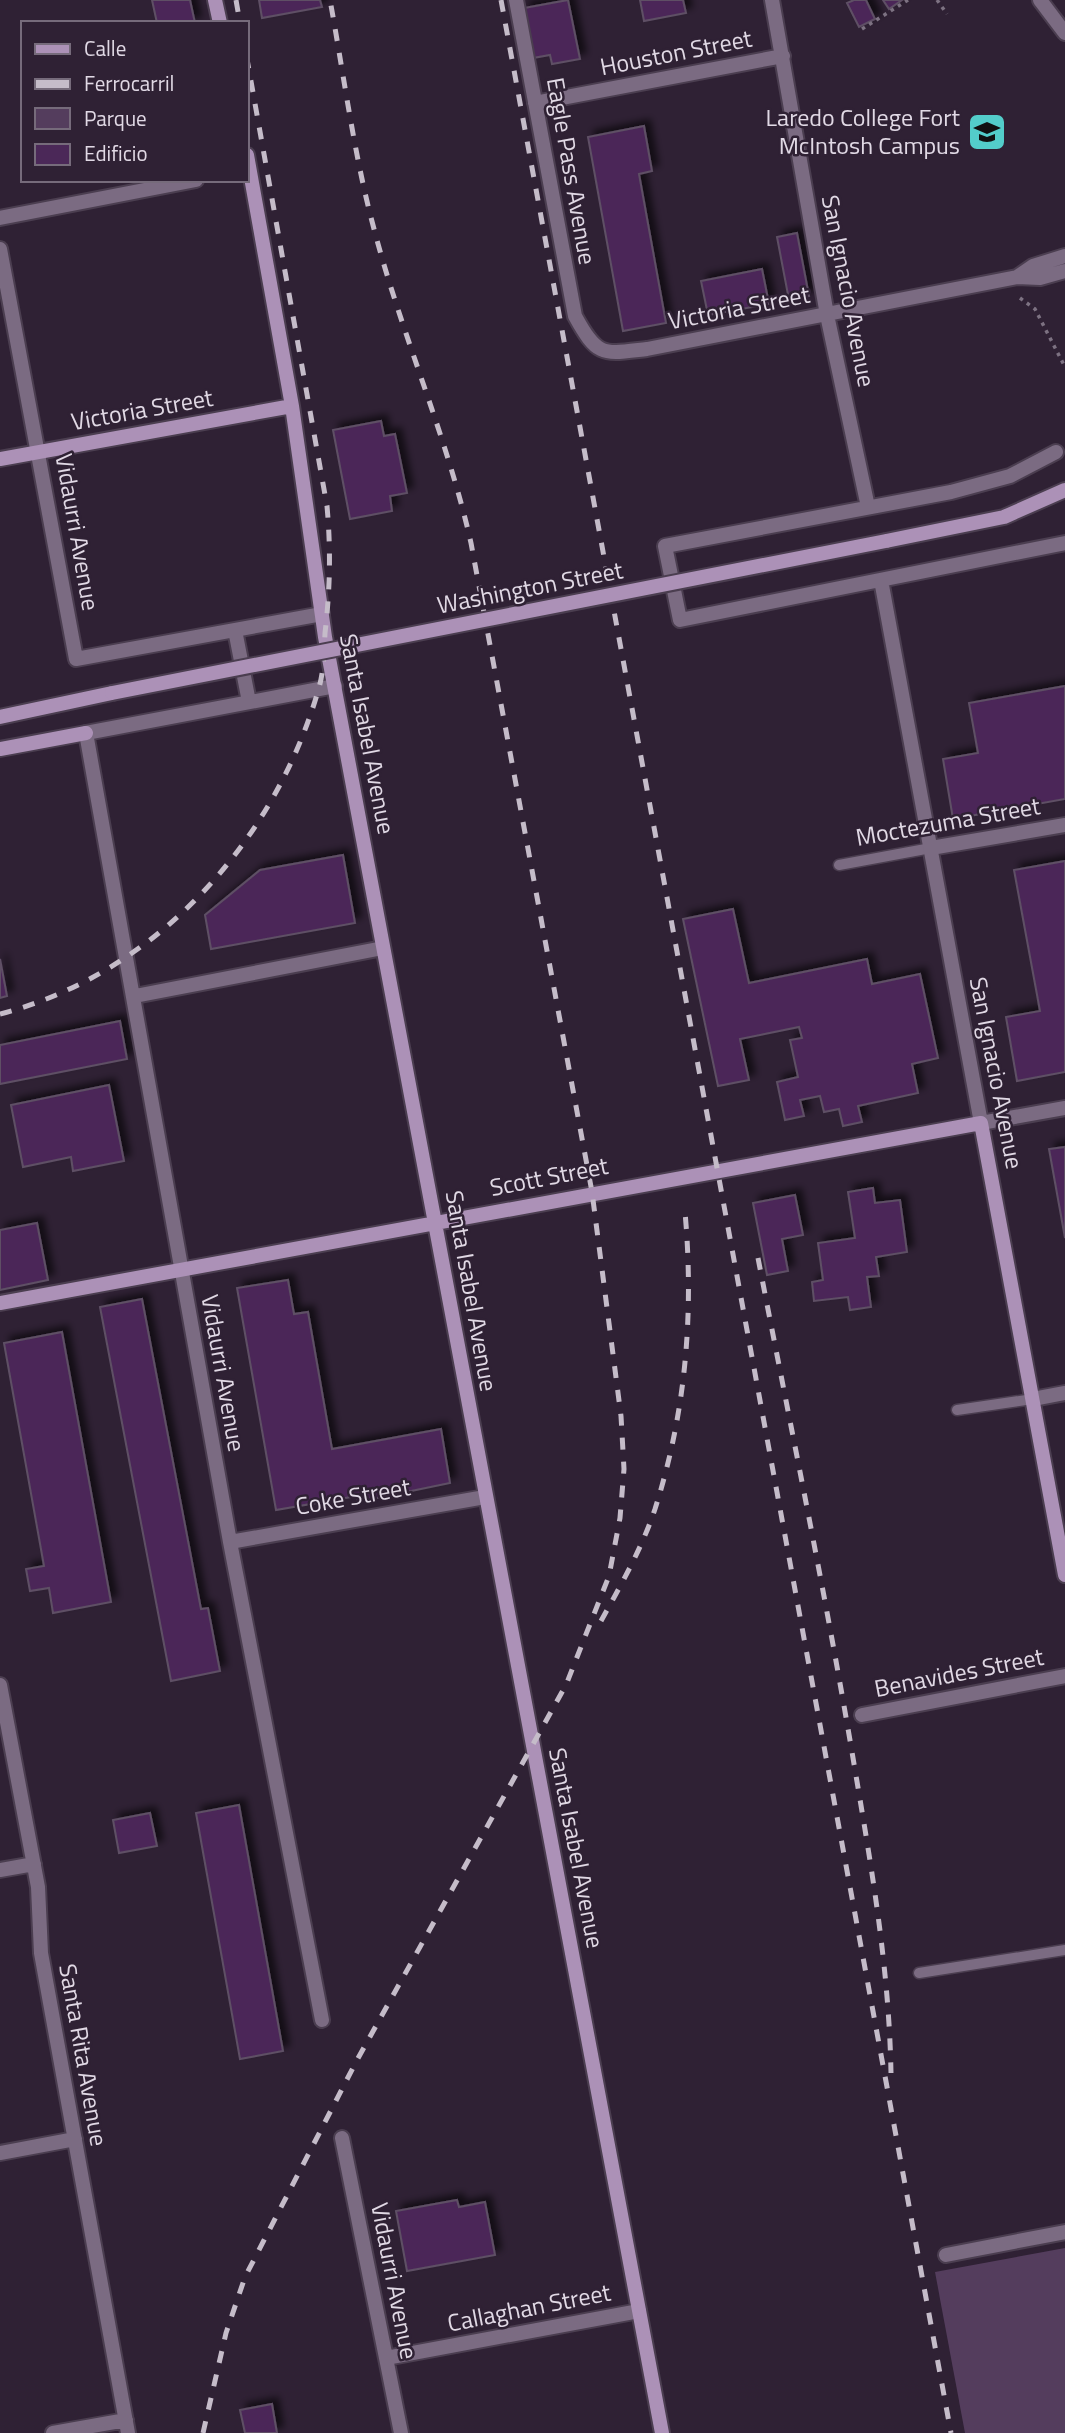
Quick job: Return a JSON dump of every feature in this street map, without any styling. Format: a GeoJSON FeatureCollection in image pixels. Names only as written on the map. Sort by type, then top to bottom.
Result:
{"type":"FeatureCollection","features":[{"type":"Feature","properties":{"kind":"main road"},"geometry":{"type":"LineString","coordinates":[[215,0],[220,21]]}},
{"type":"Feature","properties":{"kind":"main road","name":"Santa Isabel Avenue"},"geometry":{"type":"LineString","coordinates":[[248,165],[292,406],[335,686],[662,2433]]}},
{"type":"Feature","properties":{"kind":"main road","name":"Victoria Street"},"geometry":{"type":"LineString","coordinates":[[0,459],[292,406]]}},
{"type":"Feature","properties":{"kind":"main road","name":"Washington Street"},"geometry":{"type":"LineString","coordinates":[[0,717],[1004,517],[1065,490]]}},
{"type":"Feature","properties":{"kind":"main road"},"geometry":{"type":"LineString","coordinates":[[0,749],[86,733]]}},
{"type":"Feature","properties":{"kind":"main road","name":"Scott Street"},"geometry":{"type":"LineString","coordinates":[[0,1303],[981,1123]]}},
{"type":"Feature","properties":{"kind":"main road","name":"San Ignacio Avenue"},"geometry":{"type":"LineString","coordinates":[[981,1123],[1065,1575]]}},
{"type":"Feature","properties":{"kind":"street","name":"Eagle Pass Avenue"},"geometry":{"type":"LineString","coordinates":[[516,0],[575,316],[593,346]]}},
{"type":"Feature","properties":{"kind":"street","name":"San Ignacio Avenue"},"geometry":{"type":"LineString","coordinates":[[772,0],[827,315],[868,507]]}},
{"type":"Feature","properties":{"kind":"street"},"geometry":{"type":"LineString","coordinates":[[1040,0],[1065,33]]}},
{"type":"Feature","properties":{"kind":"street","name":"Houston Street"},"geometry":{"type":"LineString","coordinates":[[535,103],[783,56]]}},
{"type":"Feature","properties":{"kind":"street"},"geometry":{"type":"LineString","coordinates":[[0,218],[186,182]]}},
{"type":"Feature","properties":{"kind":"street","name":"Vidaurri Avenue"},"geometry":{"type":"LineString","coordinates":[[0,249],[76,659],[235,630]]}},
{"type":"Feature","properties":{"kind":"street","name":"Victoria Street"},"geometry":{"type":"LineString","coordinates":[[1017,277],[1033,266],[1065,256]]}},
{"type":"Feature","properties":{"kind":"street","name":"Victoria Street"},"geometry":{"type":"LineString","coordinates":[[593,346],[609,353],[648,349],[1017,277],[1040,278],[1065,271]]}},
{"type":"Feature","properties":{"kind":"street"},"geometry":{"type":"LineString","coordinates":[[1056,452],[998,479],[665,546],[680,620],[1065,543]]}},
{"type":"Feature","properties":{"kind":"street","name":"San Ignacio Avenue"},"geometry":{"type":"LineString","coordinates":[[881,580],[981,1123]]}},
{"type":"Feature","properties":{"kind":"street"},"geometry":{"type":"LineString","coordinates":[[249,702],[235,630],[322,614]]}},
{"type":"Feature","properties":{"kind":"street"},"geometry":{"type":"LineString","coordinates":[[86,733],[335,686]]}},
{"type":"Feature","properties":{"kind":"street","name":"Vidaurri Avenue"},"geometry":{"type":"LineString","coordinates":[[86,733],[135,996],[230,1542],[322,2020]]}},
{"type":"Feature","properties":{"kind":"street","name":"Moctezuma Street"},"geometry":{"type":"LineString","coordinates":[[931,848],[1065,825]]}},
{"type":"Feature","properties":{"kind":"street"},"geometry":{"type":"LineString","coordinates":[[135,996],[383,948]]}},
{"type":"Feature","properties":{"kind":"street","name":"Scott Street"},"geometry":{"type":"LineString","coordinates":[[981,1123],[1065,1108]]}},
{"type":"Feature","properties":{"kind":"street"},"geometry":{"type":"LineString","coordinates":[[1033,1399],[1065,1393]]}},
{"type":"Feature","properties":{"kind":"street","name":"Coke Street"},"geometry":{"type":"LineString","coordinates":[[230,1542],[485,1497]]}},
{"type":"Feature","properties":{"kind":"street","name":"Benavides Street"},"geometry":{"type":"LineString","coordinates":[[862,1715],[1065,1676]]}},
{"type":"Feature","properties":{"kind":"street","name":"Santa Rita Avenue"},"geometry":{"type":"LineString","coordinates":[[0,1685],[38,1886],[41,1953],[127,2426]]}},
{"type":"Feature","properties":{"kind":"street"},"geometry":{"type":"LineString","coordinates":[[0,1870],[34,1864]]}},
{"type":"Feature","properties":{"kind":"street","name":"Vidaurri Avenue"},"geometry":{"type":"LineString","coordinates":[[342,2138],[401,2433]]}},
{"type":"Feature","properties":{"kind":"street"},"geometry":{"type":"LineString","coordinates":[[0,2153],[75,2139]]}},
{"type":"Feature","properties":{"kind":"street"},"geometry":{"type":"LineString","coordinates":[[946,2255],[1065,2232]]}},
{"type":"Feature","properties":{"kind":"street","name":"Callaghan Street"},"geometry":{"type":"LineString","coordinates":[[386,2358],[639,2311]]}},
{"type":"Feature","properties":{"kind":"street"},"geometry":{"type":"LineString","coordinates":[[53,2433],[127,2426]]}},
{"type":"Feature","properties":{"kind":"lane","name":"Moctezuma Street"},"geometry":{"type":"LineString","coordinates":[[839,865],[931,848]]}},
{"type":"Feature","properties":{"kind":"lane"},"geometry":{"type":"LineString","coordinates":[[957,1410],[1033,1399]]}},
{"type":"Feature","properties":{"kind":"lane"},"geometry":{"type":"LineString","coordinates":[[919,1973],[1065,1950]]}},
{"type":"Feature","properties":{"kind":"path"},"geometry":{"type":"LineString","coordinates":[[862,29],[908,0]]}},
{"type":"Feature","properties":{"kind":"path"},"geometry":{"type":"LineString","coordinates":[[937,0],[947,14]]}},
{"type":"Feature","properties":{"kind":"path"},"geometry":{"type":"LineString","coordinates":[[1020,298],[1035,309],[1065,365]]}},
{"type":"Feature","properties":{"kind":"green space"},"geometry":{"type":"Polygon","coordinates":[[[1065,2248],[1065,2433],[965,2433],[935,2272],[1065,2248]]]}},
{"type":"Feature","properties":{"kind":"building"},"geometry":{"type":"Polygon","coordinates":[[[152,0],[190,0],[195,21],[157,21],[152,0]]]}},
{"type":"Feature","properties":{"kind":"building"},"geometry":{"type":"Polygon","coordinates":[[[259,0],[320,0],[322,7],[262,18],[259,0]]]}},
{"type":"Feature","properties":{"kind":"building"},"geometry":{"type":"Polygon","coordinates":[[[568,0],[580,59],[552,64],[550,55],[533,58],[524,8],[568,0]]]}},
{"type":"Feature","properties":{"kind":"building"},"geometry":{"type":"Polygon","coordinates":[[[640,0],[683,0],[686,13],[644,21],[640,0]]]}},
{"type":"Feature","properties":{"kind":"building"},"geometry":{"type":"Polygon","coordinates":[[[866,0],[875,19],[859,27],[847,3],[866,0]]]}},
{"type":"Feature","properties":{"kind":"building"},"geometry":{"type":"Polygon","coordinates":[[[883,0],[902,0],[889,9],[883,0]]]}},
{"type":"Feature","properties":{"kind":"building"},"geometry":{"type":"Polygon","coordinates":[[[644,126],[652,171],[639,174],[666,323],[623,331],[588,137],[644,126]]]}},
{"type":"Feature","properties":{"kind":"building"},"geometry":{"type":"Polygon","coordinates":[[[797,233],[809,296],[789,300],[777,237],[797,233]]]}},
{"type":"Feature","properties":{"kind":"building"},"geometry":{"type":"Polygon","coordinates":[[[762,269],[769,304],[708,315],[701,281],[762,269]]]}},
{"type":"Feature","properties":{"kind":"building"},"geometry":{"type":"Polygon","coordinates":[[[381,421],[384,436],[395,434],[407,493],[390,496],[392,511],[350,519],[333,430],[381,421]]]}},
{"type":"Feature","properties":{"kind":"building"},"geometry":{"type":"Polygon","coordinates":[[[1065,686],[1065,799],[953,819],[943,759],[978,753],[969,703],[1065,686]]]}},
{"type":"Feature","properties":{"kind":"building"},"geometry":{"type":"Polygon","coordinates":[[[343,855],[355,923],[211,949],[205,915],[260,870],[343,855]]]}},
{"type":"Feature","properties":{"kind":"building"},"geometry":{"type":"Polygon","coordinates":[[[1065,861],[1065,1072],[1017,1081],[1006,1017],[1040,1011],[1014,870],[1065,861]]]}},
{"type":"Feature","properties":{"kind":"building"},"geometry":{"type":"Polygon","coordinates":[[[733,909],[749,983],[867,959],[872,984],[920,974],[938,1058],[912,1064],[918,1093],[858,1106],[862,1122],[843,1126],[839,1109],[824,1112],[820,1096],[800,1100],[804,1116],[785,1120],[777,1082],[798,1077],[790,1040],[802,1038],[799,1027],[740,1039],[749,1080],[718,1086],[683,919],[733,909]]]}},
{"type":"Feature","properties":{"kind":"building"},"geometry":{"type":"Polygon","coordinates":[[[0,959],[7,996],[0,998],[0,959]]]}},
{"type":"Feature","properties":{"kind":"building"},"geometry":{"type":"Polygon","coordinates":[[[120,1021],[127,1059],[0,1084],[0,1045],[120,1021]]]}},
{"type":"Feature","properties":{"kind":"building"},"geometry":{"type":"Polygon","coordinates":[[[109,1085],[124,1161],[73,1171],[71,1157],[23,1167],[11,1105],[109,1085]]]}},
{"type":"Feature","properties":{"kind":"building"},"geometry":{"type":"Polygon","coordinates":[[[1065,1147],[1065,1238],[1049,1149],[1065,1147]]]}},
{"type":"Feature","properties":{"kind":"building"},"geometry":{"type":"Polygon","coordinates":[[[873,1188],[875,1203],[900,1200],[907,1252],[876,1257],[879,1276],[867,1277],[871,1307],[850,1310],[848,1297],[814,1301],[812,1282],[823,1280],[818,1243],[855,1238],[848,1192],[873,1188]]]}},
{"type":"Feature","properties":{"kind":"building"},"geometry":{"type":"Polygon","coordinates":[[[795,1195],[803,1235],[782,1239],[788,1271],[767,1275],[753,1203],[795,1195]]]}},
{"type":"Feature","properties":{"kind":"building"},"geometry":{"type":"Polygon","coordinates":[[[37,1223],[48,1280],[0,1290],[0,1230],[37,1223]]]}},
{"type":"Feature","properties":{"kind":"building"},"geometry":{"type":"Polygon","coordinates":[[[288,1280],[294,1314],[308,1312],[332,1449],[441,1429],[450,1483],[358,1502],[357,1496],[276,1510],[237,1288],[288,1280]]]}},
{"type":"Feature","properties":{"kind":"building"},"geometry":{"type":"Polygon","coordinates":[[[142,1299],[201,1609],[208,1608],[220,1671],[171,1681],[100,1307],[142,1299]]]}},
{"type":"Feature","properties":{"kind":"building"},"geometry":{"type":"Polygon","coordinates":[[[62,1332],[111,1602],[53,1613],[49,1588],[30,1591],[26,1569],[44,1566],[4,1343],[62,1332]]]}},
{"type":"Feature","properties":{"kind":"building"},"geometry":{"type":"Polygon","coordinates":[[[239,1805],[283,2051],[240,2059],[196,1813],[239,1805]]]}},
{"type":"Feature","properties":{"kind":"building"},"geometry":{"type":"Polygon","coordinates":[[[150,1813],[157,1846],[119,1853],[113,1820],[150,1813]]]}},
{"type":"Feature","properties":{"kind":"building"},"geometry":{"type":"Polygon","coordinates":[[[457,2200],[459,2207],[485,2202],[495,2255],[407,2271],[396,2211],[457,2200]]]}},
{"type":"Feature","properties":{"kind":"building"},"geometry":{"type":"Polygon","coordinates":[[[272,2404],[277,2433],[245,2433],[240,2410],[272,2404]]]}},
{"type":"Feature","properties":{"kind":"railway"},"geometry":{"type":"LineString","coordinates":[[236,0],[240,21]]}},
{"type":"Feature","properties":{"kind":"railway"},"geometry":{"type":"LineString","coordinates":[[203,2433],[226,2333],[245,2277],[357,2060],[566,1685],[609,1576],[620,1518],[624,1469],[621,1416],[592,1192],[471,543],[450,464],[374,229],[355,144],[330,0]]}},
{"type":"Feature","properties":{"kind":"railway"},"geometry":{"type":"LineString","coordinates":[[501,0],[951,2433]]}},
{"type":"Feature","properties":{"kind":"railway"},"geometry":{"type":"LineString","coordinates":[[0,1014],[56,995],[109,968],[157,934],[201,894],[239,849],[272,800],[298,747],[320,684],[329,586],[327,506],[248,65]]}},
{"type":"Feature","properties":{"kind":"railway"},"geometry":{"type":"LineString","coordinates":[[601,1621],[650,1524],[674,1436],[688,1325],[685,1212]]}},
{"type":"Feature","properties":{"kind":"railway"},"geometry":{"type":"LineString","coordinates":[[758,1258],[830,1628],[865,1832],[883,1952],[891,2073]]}},
{"type":"Feature","properties":{"kind":"place","name":"Laredo College Fort McIntosh Campus"},"geometry":{"type":"Point","coordinates":[987,132]}}]}
